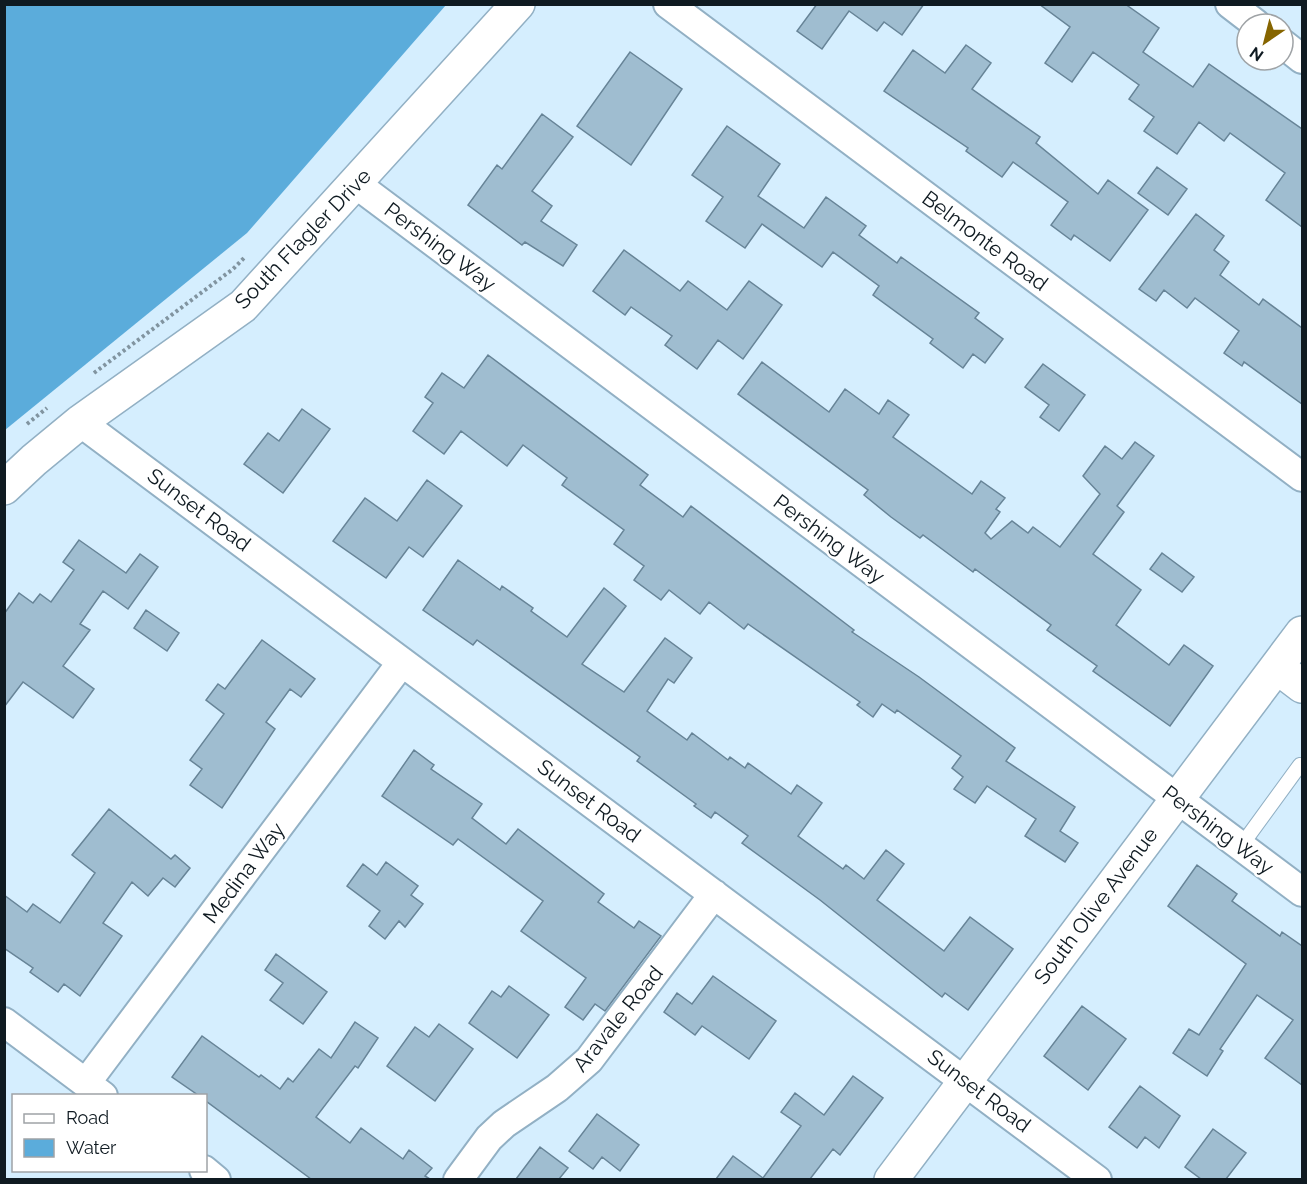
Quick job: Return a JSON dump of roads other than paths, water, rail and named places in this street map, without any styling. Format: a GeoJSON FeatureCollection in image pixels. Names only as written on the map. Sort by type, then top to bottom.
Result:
{"type":"FeatureCollection","features":[{"type":"Feature","properties":{"kind":"street","name":"South Flagler Drive"},"geometry":{"type":"LineString","coordinates":[[4,488],[80,422],[243,306],[518,4]]}},
{"type":"Feature","properties":{"kind":"street","name":"Belmonte Road"},"geometry":{"type":"LineString","coordinates":[[668,4],[1302,477]]}},
{"type":"Feature","properties":{"kind":"street","name":"Pershing Way"},"geometry":{"type":"LineString","coordinates":[[356,184],[1302,892]]}},
{"type":"Feature","properties":{"kind":"street","name":"Sunset Road"},"geometry":{"type":"LineString","coordinates":[[80,422],[1097,1179]]}},
{"type":"Feature","properties":{"kind":"street","name":"South Olive Avenue"},"geometry":{"type":"LineString","coordinates":[[891,1179],[1177,799],[1290,677],[1302,633]]}},
{"type":"Feature","properties":{"kind":"street","name":"Medina Way"},"geometry":{"type":"LineString","coordinates":[[95,1089],[402,662]]}},
{"type":"Feature","properties":{"kind":"street","name":"Aravale Road"},"geometry":{"type":"LineString","coordinates":[[458,1179],[489,1138],[504,1124],[557,1088],[589,1060],[714,894]]}},
{"type":"Feature","properties":{"kind":"street"},"geometry":{"type":"LineString","coordinates":[[4,1022],[95,1089]]}},
{"type":"Feature","properties":{"kind":"lane"},"geometry":{"type":"LineString","coordinates":[[1240,846],[1300,765],[1302,767]]}},
{"type":"Feature","properties":{"kind":"water"},"geometry":{"type":"Polygon","coordinates":[[[5,4],[446,5],[247,233],[5,430],[5,4]]]}}]}
